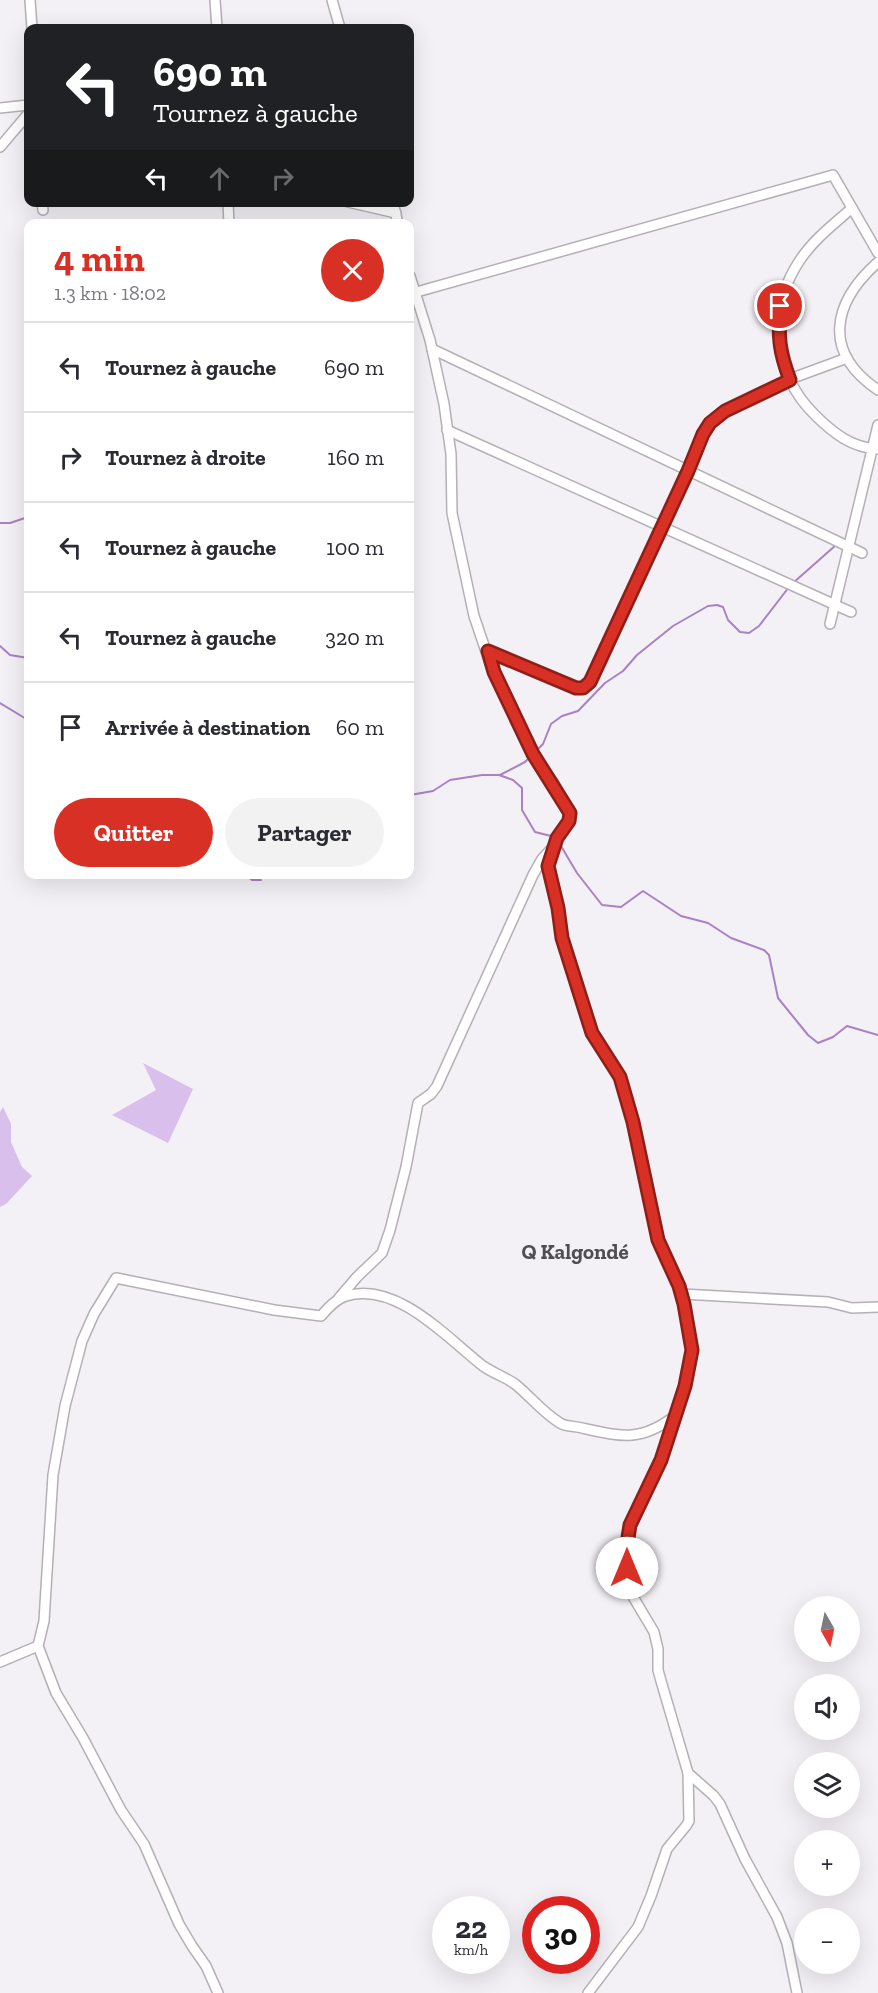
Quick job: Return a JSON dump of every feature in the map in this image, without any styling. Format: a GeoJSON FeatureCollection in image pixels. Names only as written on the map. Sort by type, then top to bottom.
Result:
{"type":"FeatureCollection","features":[{"type":"Feature","properties":{"kind":"street"},"geometry":{"type":"LineString","coordinates":[[30,0],[32,24]]}},
{"type":"Feature","properties":{"kind":"street"},"geometry":{"type":"LineString","coordinates":[[215,0],[217,24]]}},
{"type":"Feature","properties":{"kind":"street"},"geometry":{"type":"LineString","coordinates":[[332,0],[339,24]]}},
{"type":"Feature","properties":{"kind":"street"},"geometry":{"type":"LineString","coordinates":[[0,108],[24,105]]}},
{"type":"Feature","properties":{"kind":"street"},"geometry":{"type":"LineString","coordinates":[[0,147],[24,119]]}},
{"type":"Feature","properties":{"kind":"street"},"geometry":{"type":"LineString","coordinates":[[414,292],[833,175],[878,254]]}},
{"type":"Feature","properties":{"kind":"street"},"geometry":{"type":"LineString","coordinates":[[370,207],[396,213]]}},
{"type":"Feature","properties":{"kind":"street"},"geometry":{"type":"LineString","coordinates":[[394,207],[397,219]]}},
{"type":"Feature","properties":{"kind":"street"},"geometry":{"type":"LineString","coordinates":[[852,208],[815,241],[800,260],[788,282],[780,306],[778,330],[780,355],[790,380],[804,405],[846,442],[875,449]]}},
{"type":"Feature","properties":{"kind":"street"},"geometry":{"type":"LineString","coordinates":[[878,262],[863,275],[853,289],[843,309],[839,327],[847,358],[862,379],[878,390]]}},
{"type":"Feature","properties":{"kind":"street"},"geometry":{"type":"LineString","coordinates":[[414,295],[432,349],[444,404],[451,454],[453,513],[474,616],[494,672],[533,754],[570,813],[569,821],[557,838],[548,866],[567,958],[592,1033],[620,1077],[633,1122],[658,1240],[681,1294],[692,1350],[685,1386],[676,1415],[661,1460],[630,1525],[626,1550],[632,1595],[654,1632],[658,1649],[658,1670],[688,1773],[688,1821],[667,1849],[638,1927],[588,1993]]}},
{"type":"Feature","properties":{"kind":"street"},"geometry":{"type":"LineString","coordinates":[[432,349],[862,553]]}},
{"type":"Feature","properties":{"kind":"street"},"geometry":{"type":"LineString","coordinates":[[488,651],[576,688],[583,688],[590,682],[710,423],[725,411],[790,380],[847,358]]}},
{"type":"Feature","properties":{"kind":"street"},"geometry":{"type":"LineString","coordinates":[[830,624],[875,449],[878,425]]}},
{"type":"Feature","properties":{"kind":"street"},"geometry":{"type":"LineString","coordinates":[[447,430],[851,612]]}},
{"type":"Feature","properties":{"kind":"street"},"geometry":{"type":"LineString","coordinates":[[218,1993],[206,1966],[179,1924],[144,1844],[121,1810],[83,1738],[56,1694],[38,1646],[44,1621],[53,1474],[65,1406],[82,1341],[94,1314],[116,1278],[274,1310],[321,1316],[339,1299],[357,1277],[382,1253],[406,1167],[418,1103],[431,1094],[437,1086],[533,875],[542,859],[554,846]]}},
{"type":"Feature","properties":{"kind":"street"},"geometry":{"type":"LineString","coordinates":[[339,1299],[362,1294],[376,1295],[413,1309],[486,1368],[514,1384],[559,1423],[566,1426],[617,1435],[634,1435],[660,1427],[676,1415]]}},
{"type":"Feature","properties":{"kind":"street"},"geometry":{"type":"LineString","coordinates":[[681,1294],[828,1302],[852,1308],[878,1307]]}},
{"type":"Feature","properties":{"kind":"street"},"geometry":{"type":"LineString","coordinates":[[0,1662],[38,1646]]}},
{"type":"Feature","properties":{"kind":"street"},"geometry":{"type":"LineString","coordinates":[[688,1773],[720,1804],[745,1859],[777,1917],[787,1943],[797,1993]]}},
{"type":"Feature","properties":{"kind":"shaded area"},"geometry":{"type":"Polygon","coordinates":[[[143,1063],[193,1089],[168,1143],[112,1115],[156,1090],[143,1063]]]}},
{"type":"Feature","properties":{"kind":"shaded area"},"geometry":{"type":"Polygon","coordinates":[[[3,1107],[11,1124],[11,1142],[22,1167],[32,1176],[6,1204],[0,1207],[0,1112],[3,1107]]]}},
{"type":"Feature","properties":{"kind":"waterway"},"geometry":{"type":"LineString","coordinates":[[0,523],[10,523],[24,518]]}},
{"type":"Feature","properties":{"kind":"waterway"},"geometry":{"type":"LineString","coordinates":[[793,583],[836,545]]}},
{"type":"Feature","properties":{"kind":"waterway"},"geometry":{"type":"LineString","coordinates":[[535,752],[543,744],[551,724],[562,716],[578,711],[605,683],[623,671],[637,655],[673,626],[708,606],[717,605],[723,607],[728,620],[740,632],[749,633],[759,626],[789,587]]}},
{"type":"Feature","properties":{"kind":"waterway"},"geometry":{"type":"LineString","coordinates":[[0,646],[10,655],[24,657]]}},
{"type":"Feature","properties":{"kind":"waterway"},"geometry":{"type":"LineString","coordinates":[[0,703],[24,718]]}},
{"type":"Feature","properties":{"kind":"waterway"},"geometry":{"type":"LineString","coordinates":[[500,775],[525,762],[531,756]]}},
{"type":"Feature","properties":{"kind":"waterway"},"geometry":{"type":"LineString","coordinates":[[414,794],[433,791],[450,780],[499,775],[513,780],[522,788],[522,810],[535,832],[555,837]]}},
{"type":"Feature","properties":{"kind":"waterway"},"geometry":{"type":"LineString","coordinates":[[558,841],[577,873],[602,905],[621,907],[643,891],[681,916],[708,923],[731,938],[764,950],[769,955],[778,998],[808,1035],[818,1043],[833,1037],[847,1026],[878,1035]]}},
{"type":"Feature","properties":{"kind":"waterway"},"geometry":{"type":"LineString","coordinates":[[251,879],[261,880]]}},
{"type":"Feature","properties":{"kind":"district","name":"Q Kalgondé"},"geometry":{"type":"Point","coordinates":[575,1252]}},
{"type":"Feature","properties":{"kind":"route"},"geometry":{"type":"LineString","coordinates":[[627,1568],[626,1550],[630,1525],[661,1460],[685,1386],[692,1350],[679,1286],[658,1240],[633,1122],[620,1077],[592,1033],[562,938],[548,866],[557,838],[569,821],[570,813],[533,754],[494,672],[488,651],[576,688],[583,688],[590,682],[710,423],[725,411],[790,380],[780,355],[778,330],[780,306]]}}]}
